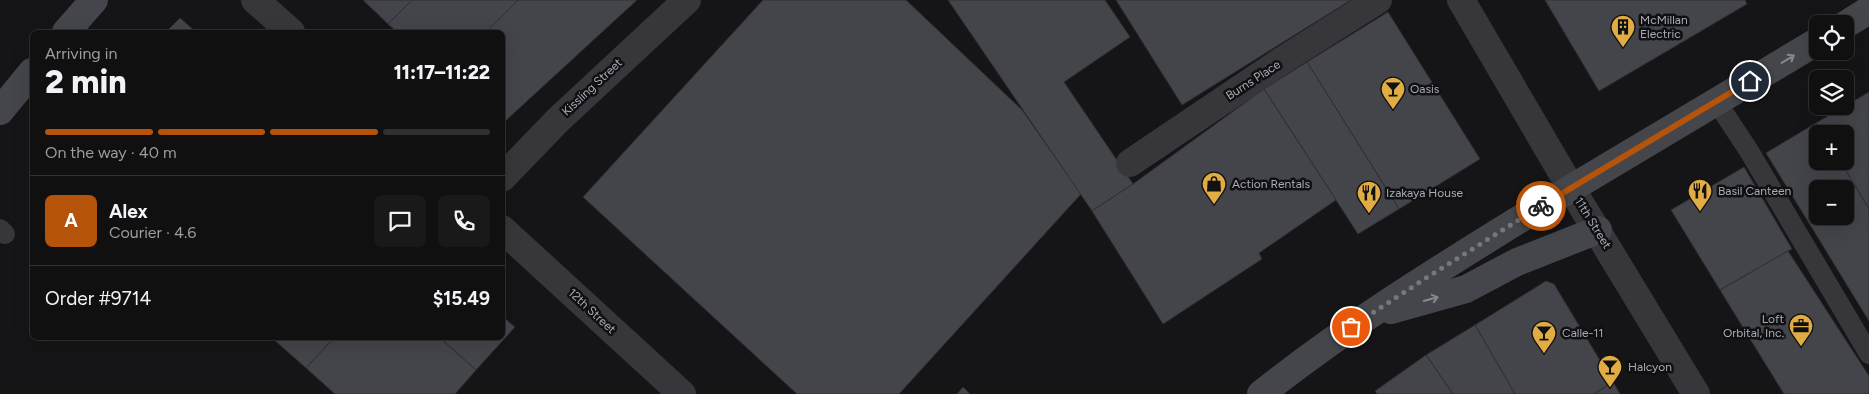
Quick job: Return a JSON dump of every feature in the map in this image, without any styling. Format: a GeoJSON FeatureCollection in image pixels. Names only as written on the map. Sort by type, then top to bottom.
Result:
{"type":"FeatureCollection","features":[{"type":"Feature","properties":{"kind":"main road"},"geometry":{"type":"LineString","coordinates":[[68,30],[94,0]]}},
{"type":"Feature","properties":{"kind":"main road"},"geometry":{"type":"LineString","coordinates":[[1854,19],[1869,10]]}},
{"type":"Feature","properties":{"kind":"main road"},"geometry":{"type":"LineString","coordinates":[[1264,393],[1368,316],[1423,280],[1570,188],[1809,46]]}},
{"type":"Feature","properties":{"kind":"main road"},"geometry":{"type":"LineString","coordinates":[[0,111],[30,74]]}},
{"type":"Feature","properties":{"kind":"main road"},"geometry":{"type":"LineString","coordinates":[[1368,316],[1466,289],[1517,262],[1598,230]]}},
{"type":"Feature","properties":{"kind":"street"},"geometry":{"type":"LineString","coordinates":[[256,0],[289,30]]}},
{"type":"Feature","properties":{"kind":"street","name":"Kissling Street"},"geometry":{"type":"LineString","coordinates":[[505,175],[558,120],[687,0]]}},
{"type":"Feature","properties":{"kind":"street","name":"Burns Place"},"geometry":{"type":"LineString","coordinates":[[1130,163],[1282,60],[1378,0]]}},
{"type":"Feature","properties":{"kind":"street","name":"11th Street"},"geometry":{"type":"LineString","coordinates":[[1461,0],[1570,188],[1598,230],[1696,394]]}},
{"type":"Feature","properties":{"kind":"street","name":"12th Street"},"geometry":{"type":"LineString","coordinates":[[505,232],[682,394]]}},
{"type":"Feature","properties":{"kind":"lane"},"geometry":{"type":"LineString","coordinates":[[1716,101],[1754,158],[1869,354]]}},
{"type":"Feature","properties":{"kind":"building"},"geometry":{"type":"Polygon","coordinates":[[[363,0],[412,0],[388,24],[363,0]]]}},
{"type":"Feature","properties":{"kind":"building"},"geometry":{"type":"Polygon","coordinates":[[[412,0],[518,0],[488,30],[395,30],[388,24],[412,0]]]}},
{"type":"Feature","properties":{"kind":"building"},"geometry":{"type":"Polygon","coordinates":[[[518,0],[637,0],[505,121],[505,30],[488,30],[518,0]]]}},
{"type":"Feature","properties":{"kind":"building"},"geometry":{"type":"Polygon","coordinates":[[[763,0],[906,0],[1022,110],[1081,194],[899,394],[797,394],[583,197],[763,0]]]}},
{"type":"Feature","properties":{"kind":"building"},"geometry":{"type":"Polygon","coordinates":[[[948,0],[1105,0],[1130,37],[1064,82],[1133,184],[1092,211],[948,0]]]}},
{"type":"Feature","properties":{"kind":"building"},"geometry":{"type":"Polygon","coordinates":[[[1116,0],[1351,0],[1182,105],[1116,0]]]}},
{"type":"Feature","properties":{"kind":"building","name":"McMillan Electric"},"geometry":{"type":"Polygon","coordinates":[[[1545,0],[1745,0],[1747,4],[1599,91],[1545,0]]]}},
{"type":"Feature","properties":{"kind":"building","name":"Oasis"},"geometry":{"type":"Polygon","coordinates":[[[1388,12],[1480,159],[1399,209],[1307,62],[1388,12]]]}},
{"type":"Feature","properties":{"kind":"building"},"geometry":{"type":"Polygon","coordinates":[[[180,18],[194,30],[168,30],[180,18]]]}},
{"type":"Feature","properties":{"kind":"building"},"geometry":{"type":"Polygon","coordinates":[[[1307,62],[1399,209],[1358,234],[1264,89],[1307,62]]]}},
{"type":"Feature","properties":{"kind":"building","name":"Action Rentals"},"geometry":{"type":"Polygon","coordinates":[[[1264,89],[1336,200],[1259,253],[1262,259],[1163,324],[1092,211],[1133,184],[1264,89]]]}},
{"type":"Feature","properties":{"kind":"building"},"geometry":{"type":"Polygon","coordinates":[[[1869,92],[1869,209],[1854,184],[1854,180],[1851,180],[1845,170],[1854,170],[1854,125],[1817,125],[1816,123],[1830,115],[1854,115],[1854,101],[1869,92]]]}},
{"type":"Feature","properties":{"kind":"building"},"geometry":{"type":"Polygon","coordinates":[[[1809,127],[1809,170],[1845,170],[1851,180],[1809,180],[1809,223],[1766,153],[1809,127]]]}},
{"type":"Feature","properties":{"kind":"building"},"geometry":{"type":"Polygon","coordinates":[[[1744,167],[1792,249],[1720,290],[1671,210],[1744,167]]]}},
{"type":"Feature","properties":{"kind":"building"},"geometry":{"type":"Polygon","coordinates":[[[1854,184],[1869,209],[1869,321],[1810,225],[1854,225],[1854,184]]]}},
{"type":"Feature","properties":{"kind":"building"},"geometry":{"type":"Polygon","coordinates":[[[1788,251],[1869,376],[1869,394],[1784,394],[1720,290],[1788,251]]]}},
{"type":"Feature","properties":{"kind":"building","name":"Calle-11"},"geometry":{"type":"Polygon","coordinates":[[[1546,281],[1554,284],[1613,382],[1594,394],[1515,394],[1475,325],[1546,281]]]}},
{"type":"Feature","properties":{"kind":"building"},"geometry":{"type":"Polygon","coordinates":[[[505,319],[515,327],[505,338],[505,319]]]}},
{"type":"Feature","properties":{"kind":"building"},"geometry":{"type":"Polygon","coordinates":[[[1475,325],[1515,394],[1453,394],[1426,355],[1475,325]]]}},
{"type":"Feature","properties":{"kind":"building"},"geometry":{"type":"Polygon","coordinates":[[[274,340],[332,340],[306,368],[274,340]]]}},
{"type":"Feature","properties":{"kind":"building"},"geometry":{"type":"Polygon","coordinates":[[[332,340],[442,340],[476,370],[455,394],[335,394],[306,368],[332,340]]]}},
{"type":"Feature","properties":{"kind":"building"},"geometry":{"type":"Polygon","coordinates":[[[442,340],[503,340],[476,370],[442,340]]]}},
{"type":"Feature","properties":{"kind":"building"},"geometry":{"type":"Polygon","coordinates":[[[1426,355],[1453,394],[1377,394],[1375,391],[1426,355]]]}},
{"type":"Feature","properties":{"kind":"building","name":"Halcyon"},"geometry":{"type":"Polygon","coordinates":[[[1613,382],[1620,394],[1594,394],[1613,382]]]}},
{"type":"Feature","properties":{"kind":"building"},"geometry":{"type":"Polygon","coordinates":[[[963,387],[970,394],[957,394],[963,387]]]}},
{"type":"Feature","properties":{"kind":"way so far"},"geometry":{"type":"LineString","coordinates":[[1351,327],[1541,206]]}},
{"type":"Feature","properties":{"kind":"place","name":"McMillan Electric"},"geometry":{"type":"Point","coordinates":[1623,48]}},
{"type":"Feature","properties":{"kind":"place","name":"Oasis"},"geometry":{"type":"Point","coordinates":[1393,110]}},
{"type":"Feature","properties":{"kind":"place","name":"Action Rentals"},"geometry":{"type":"Point","coordinates":[1214,205]}},
{"type":"Feature","properties":{"kind":"place","name":"Basil Canteen"},"geometry":{"type":"Point","coordinates":[1700,212]}},
{"type":"Feature","properties":{"kind":"place","name":"Izakaya House"},"geometry":{"type":"Point","coordinates":[1369,214]}},
{"type":"Feature","properties":{"kind":"place","name":"Loft Orbital, Inc."},"geometry":{"type":"Point","coordinates":[1801,347]}},
{"type":"Feature","properties":{"kind":"place","name":"Calle-11"},"geometry":{"type":"Point","coordinates":[1544,354]}},
{"type":"Feature","properties":{"kind":"place","name":"Halcyon"},"geometry":{"type":"Point","coordinates":[1610,388]}},
{"type":"Feature","properties":{"kind":"route"},"geometry":{"type":"LineString","coordinates":[[1541,206],[1750,81]]}}]}
